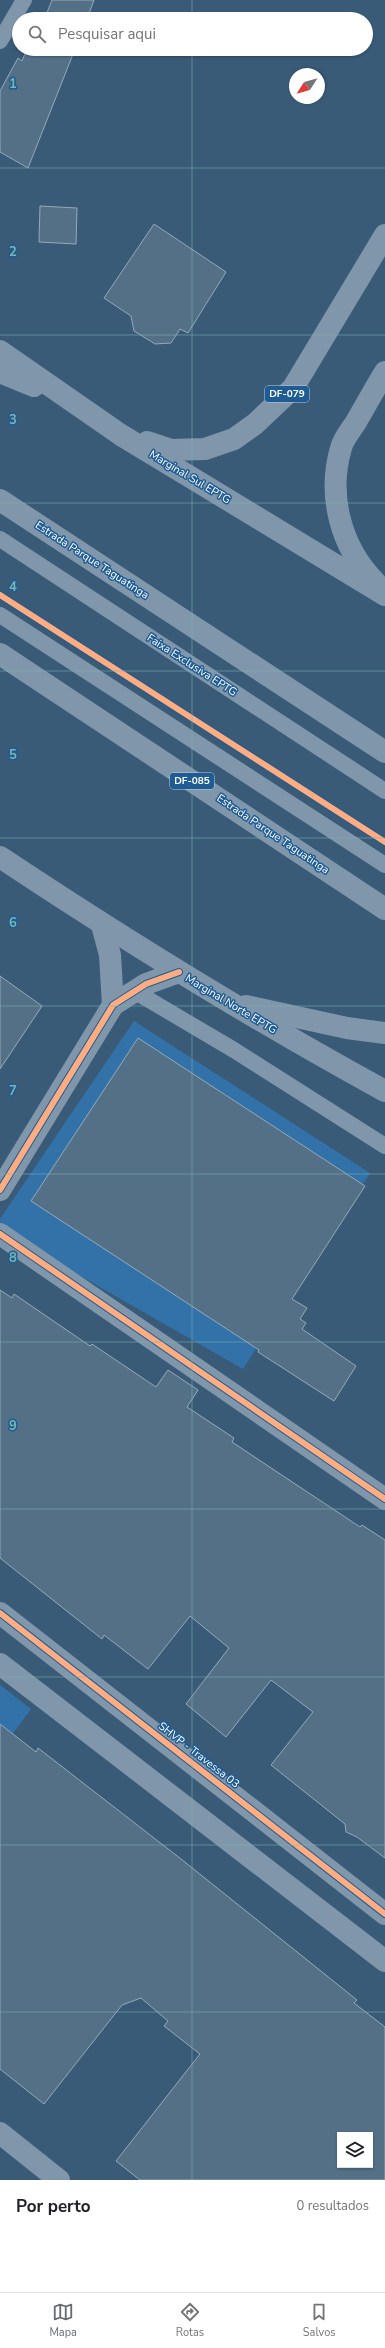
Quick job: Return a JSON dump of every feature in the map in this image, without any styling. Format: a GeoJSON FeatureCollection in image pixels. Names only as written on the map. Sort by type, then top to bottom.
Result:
{"type":"FeatureCollection","features":[{"type":"Feature","properties":{"kind":"main road","name":"DF-079"},"geometry":{"type":"LineString","coordinates":[[121,434],[171,450],[205,449],[234,439],[255,424],[293,388],[385,235]]}},
{"type":"Feature","properties":{"kind":"main road","name":"Marginal Sul EPTG"},"geometry":{"type":"LineString","coordinates":[[0,352],[121,434],[385,594]]}},
{"type":"Feature","properties":{"kind":"main road"},"geometry":{"type":"LineString","coordinates":[[0,372],[72,401]]}},
{"type":"Feature","properties":{"kind":"main road"},"geometry":{"type":"LineString","coordinates":[[385,372],[341,447],[336,481],[337,515],[349,547],[362,569],[385,594]]}},
{"type":"Feature","properties":{"kind":"main road","name":"Estrada Parque Taguatinga"},"geometry":{"type":"LineString","coordinates":[[0,500],[385,752]]}},
{"type":"Feature","properties":{"kind":"main road","name":"Estrada Parque Taguatinga"},"geometry":{"type":"LineString","coordinates":[[0,654],[385,909]]}},
{"type":"Feature","properties":{"kind":"main road","name":"Marginal Norte EPTG"},"geometry":{"type":"LineString","coordinates":[[0,857],[102,925],[227,1002],[281,1034],[385,1091]]}},
{"type":"Feature","properties":{"kind":"main road"},"geometry":{"type":"LineString","coordinates":[[102,925],[110,954],[113,1005]]}},
{"type":"Feature","properties":{"kind":"main road"},"geometry":{"type":"LineString","coordinates":[[0,1190],[113,1005],[134,991],[158,978],[179,972]]}},
{"type":"Feature","properties":{"kind":"main road"},"geometry":{"type":"LineString","coordinates":[[227,1002],[347,1028],[385,1032]]}},
{"type":"Feature","properties":{"kind":"main road"},"geometry":{"type":"LineString","coordinates":[[0,1234],[385,1499]]}},
{"type":"Feature","properties":{"kind":"main road","name":"SHVP - Travessa 03"},"geometry":{"type":"LineString","coordinates":[[0,1612],[385,1914]]}},
{"type":"Feature","properties":{"kind":"main road"},"geometry":{"type":"LineString","coordinates":[[0,1664],[385,1961]]}},
{"type":"Feature","properties":{"kind":"main road"},"geometry":{"type":"LineString","coordinates":[[0,2133],[59,2180]]}},
{"type":"Feature","properties":{"kind":"lane"},"geometry":{"type":"LineString","coordinates":[[17,12],[24,0]]}},
{"type":"Feature","properties":{"kind":"lane"},"geometry":{"type":"LineString","coordinates":[[0,41],[12,20]]}},
{"type":"Feature","properties":{"kind":"lane","name":"Faixa Exclusiva EPTG"},"geometry":{"type":"LineString","coordinates":[[0,539],[385,792]]}},
{"type":"Feature","properties":{"kind":"lane"},"geometry":{"type":"LineString","coordinates":[[0,615],[385,865]]}},
{"type":"Feature","properties":{"kind":"lane"},"geometry":{"type":"LineString","coordinates":[[134,991],[234,1050],[385,1146]]}},
{"type":"Feature","properties":{"kind":"shaded area"},"geometry":{"type":"Polygon","coordinates":[[[134,1021],[370,1173],[243,1369],[0,1230],[0,1219],[134,1021]]]}},
{"type":"Feature","properties":{"kind":"shaded area"},"geometry":{"type":"Polygon","coordinates":[[[0,1685],[31,1709],[0,1751],[0,1685]]]}},
{"type":"Feature","properties":{"kind":"building"},"geometry":{"type":"Polygon","coordinates":[[[52,0],[94,0],[90,12],[47,12],[52,0]]]}},
{"type":"Feature","properties":{"kind":"building"},"geometry":{"type":"Polygon","coordinates":[[[24,56],[72,56],[28,168],[0,152],[0,91],[18,58],[22,61],[24,56]]]}},
{"type":"Feature","properties":{"kind":"building"},"geometry":{"type":"Polygon","coordinates":[[[40,206],[77,208],[76,244],[39,242],[40,206]]]}},
{"type":"Feature","properties":{"kind":"building"},"geometry":{"type":"Polygon","coordinates":[[[154,224],[226,272],[188,333],[180,329],[171,343],[155,344],[134,331],[131,316],[104,298],[154,224]]]}},
{"type":"Feature","properties":{"kind":"building"},"geometry":{"type":"Polygon","coordinates":[[[0,976],[42,1006],[0,1069],[0,976]]]}},
{"type":"Feature","properties":{"kind":"building"},"geometry":{"type":"Polygon","coordinates":[[[138,1038],[365,1186],[292,1299],[307,1308],[300,1319],[306,1323],[302,1329],[356,1366],[334,1401],[258,1352],[259,1350],[31,1201],[138,1038]]]}},
{"type":"Feature","properties":{"kind":"building"},"geometry":{"type":"Polygon","coordinates":[[[0,1290],[12,1298],[14,1294],[90,1346],[92,1344],[156,1387],[168,1370],[198,1390],[187,1407],[234,1438],[232,1442],[360,1527],[362,1525],[385,1540],[385,1858],[357,1837],[346,1832],[345,1824],[271,1765],[313,1712],[271,1680],[226,1737],[186,1704],[229,1648],[190,1616],[148,1669],[104,1635],[102,1639],[0,1558],[0,1290]]]}},
{"type":"Feature","properties":{"kind":"building"},"geometry":{"type":"Polygon","coordinates":[[[0,1724],[36,1752],[38,1748],[181,1859],[357,2000],[354,2003],[385,2027],[385,2180],[140,2180],[116,2161],[200,2054],[164,2026],[168,2021],[141,1998],[122,2005],[44,2104],[0,2069],[0,1724]]]}},
{"type":"Feature","properties":{"kind":"cycle path"},"geometry":{"type":"LineString","coordinates":[[0,595],[385,842]]}},
{"type":"Feature","properties":{"kind":"cycle path"},"geometry":{"type":"LineString","coordinates":[[0,1190],[113,1005],[146,984],[179,972]]}},
{"type":"Feature","properties":{"kind":"cycle path"},"geometry":{"type":"LineString","coordinates":[[0,1234],[385,1499]]}},
{"type":"Feature","properties":{"kind":"cycle path"},"geometry":{"type":"LineString","coordinates":[[0,1613],[385,1914]]}}]}
